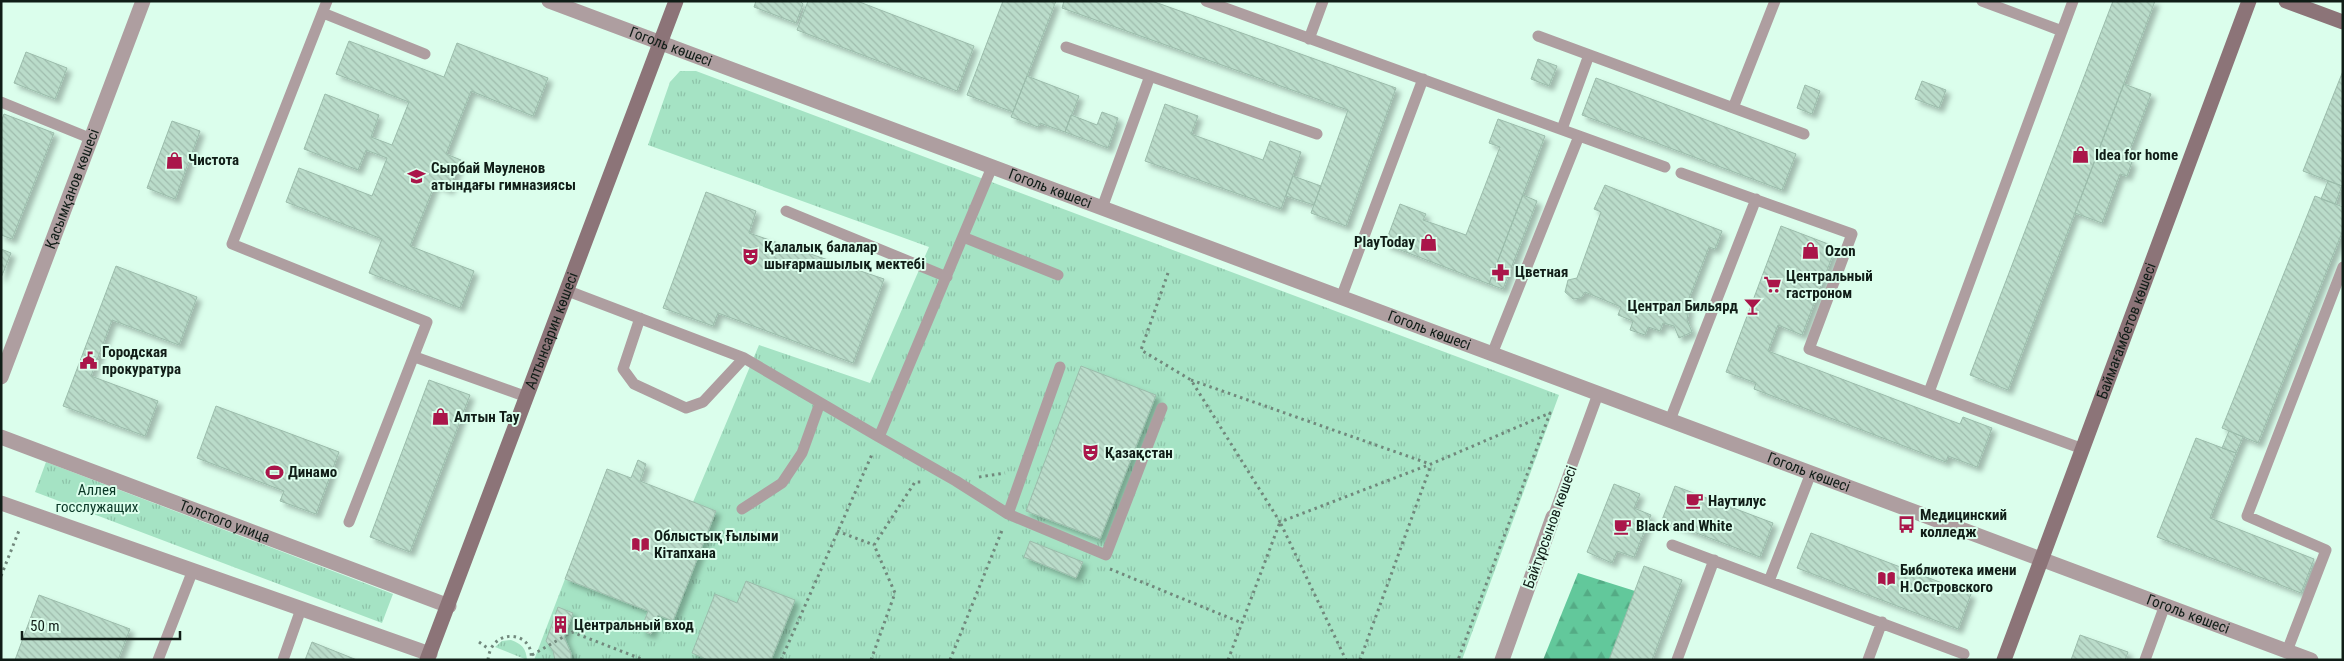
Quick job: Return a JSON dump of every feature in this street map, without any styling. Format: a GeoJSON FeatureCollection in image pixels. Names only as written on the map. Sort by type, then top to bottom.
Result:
{"type":"FeatureCollection","features":[{"type":"Feature","properties":{"kind":"street","name":"Қасымқанов көшесі"},"geometry":{"type":"LineString","coordinates":[[1,377],[143,1]]}},
{"type":"Feature","properties":{"kind":"street","name":"Гоголь көшесі"},"geometry":{"type":"LineString","coordinates":[[549,1],[2311,660]]}},
{"type":"Feature","properties":{"kind":"street","name":"Алтынсарин көшесі"},"geometry":{"type":"LineString","coordinates":[[428,657],[449,606],[676,1]]}},
{"type":"Feature","properties":{"kind":"street","name":"Баймағамбетов көшесі"},"geometry":{"type":"LineString","coordinates":[[2004,660],[2249,1]]}},
{"type":"Feature","properties":{"kind":"street"},"geometry":{"type":"LineString","coordinates":[[2286,1],[2343,22]]}},
{"type":"Feature","properties":{"kind":"street","name":"Толстого улица"},"geometry":{"type":"LineString","coordinates":[[1,437],[449,606]]}},
{"type":"Feature","properties":{"kind":"street"},"geometry":{"type":"LineString","coordinates":[[1,504],[193,570],[428,657]]}},
{"type":"Feature","properties":{"kind":"street","name":"Байтұрсынов көшесі"},"geometry":{"type":"LineString","coordinates":[[1502,660],[1553,516]]}},
{"type":"Feature","properties":{"kind":"lane"},"geometry":{"type":"LineString","coordinates":[[327,1],[232,244],[428,322],[349,522]]}},
{"type":"Feature","properties":{"kind":"lane"},"geometry":{"type":"LineString","coordinates":[[1206,1],[1665,167]]}},
{"type":"Feature","properties":{"kind":"lane"},"geometry":{"type":"LineString","coordinates":[[1309,39],[1323,1]]}},
{"type":"Feature","properties":{"kind":"lane"},"geometry":{"type":"LineString","coordinates":[[1733,108],[1775,1]]}},
{"type":"Feature","properties":{"kind":"lane"},"geometry":{"type":"LineString","coordinates":[[1982,1],[2062,31]]}},
{"type":"Feature","properties":{"kind":"lane"},"geometry":{"type":"LineString","coordinates":[[1929,392],[2073,1]]}},
{"type":"Feature","properties":{"kind":"lane"},"geometry":{"type":"LineString","coordinates":[[323,13],[425,54]]}},
{"type":"Feature","properties":{"kind":"lane"},"geometry":{"type":"LineString","coordinates":[[1538,36],[1804,134]]}},
{"type":"Feature","properties":{"kind":"lane"},"geometry":{"type":"LineString","coordinates":[[1066,47],[1317,134]]}},
{"type":"Feature","properties":{"kind":"lane"},"geometry":{"type":"LineString","coordinates":[[1562,129],[1589,55]]}},
{"type":"Feature","properties":{"kind":"lane"},"geometry":{"type":"LineString","coordinates":[[1102,208],[1150,76]]}},
{"type":"Feature","properties":{"kind":"lane"},"geometry":{"type":"LineString","coordinates":[[1341,298],[1423,79]]}},
{"type":"Feature","properties":{"kind":"lane"},"geometry":{"type":"LineString","coordinates":[[1,102],[92,139]]}},
{"type":"Feature","properties":{"kind":"lane"},"geometry":{"type":"LineString","coordinates":[[1492,354],[1578,136]]}},
{"type":"Feature","properties":{"kind":"lane"},"geometry":{"type":"LineString","coordinates":[[879,438],[992,167]]}},
{"type":"Feature","properties":{"kind":"lane"},"geometry":{"type":"LineString","coordinates":[[1681,173],[1852,234],[1809,349],[2083,449]]}},
{"type":"Feature","properties":{"kind":"lane"},"geometry":{"type":"LineString","coordinates":[[1670,420],[1756,199]]}},
{"type":"Feature","properties":{"kind":"lane"},"geometry":{"type":"LineString","coordinates":[[786,211],[947,277]]}},
{"type":"Feature","properties":{"kind":"lane"},"geometry":{"type":"LineString","coordinates":[[963,237],[1058,275]]}},
{"type":"Feature","properties":{"kind":"lane"},"geometry":{"type":"LineString","coordinates":[[2287,651],[2326,550],[2246,516],[2343,267]]}},
{"type":"Feature","properties":{"kind":"lane"},"geometry":{"type":"LineString","coordinates":[[568,291],[744,358],[956,481],[1008,514],[1106,555],[1162,408]]}},
{"type":"Feature","properties":{"kind":"lane"},"geometry":{"type":"LineString","coordinates":[[640,318],[623,369],[634,384],[686,408],[703,402],[744,358]]}},
{"type":"Feature","properties":{"kind":"lane"},"geometry":{"type":"LineString","coordinates":[[415,357],[527,397]]}},
{"type":"Feature","properties":{"kind":"lane"},"geometry":{"type":"LineString","coordinates":[[1008,514],[1060,367]]}},
{"type":"Feature","properties":{"kind":"lane","name":"Байтұрсынов көшесі"},"geometry":{"type":"LineString","coordinates":[[1553,516],[1598,394]]}},
{"type":"Feature","properties":{"kind":"lane"},"geometry":{"type":"LineString","coordinates":[[742,509],[782,483],[802,454],[820,403]]}},
{"type":"Feature","properties":{"kind":"lane"},"geometry":{"type":"LineString","coordinates":[[1769,581],[1810,473]]}},
{"type":"Feature","properties":{"kind":"lane"},"geometry":{"type":"LineString","coordinates":[[1672,545],[1964,654]]}},
{"type":"Feature","properties":{"kind":"lane"},"geometry":{"type":"LineString","coordinates":[[1677,660],[1714,560]]}},
{"type":"Feature","properties":{"kind":"lane"},"geometry":{"type":"LineString","coordinates":[[158,660],[193,570]]}},
{"type":"Feature","properties":{"kind":"lane"},"geometry":{"type":"LineString","coordinates":[[2145,660],[2165,605]]}},
{"type":"Feature","properties":{"kind":"lane"},"geometry":{"type":"LineString","coordinates":[[283,660],[301,609]]}},
{"type":"Feature","properties":{"kind":"lane"},"geometry":{"type":"LineString","coordinates":[[1868,660],[1882,622]]}},
{"type":"Feature","properties":{"kind":"path"},"geometry":{"type":"LineString","coordinates":[[1168,273],[1142,350],[1192,380],[1431,464]]}},
{"type":"Feature","properties":{"kind":"path"},"geometry":{"type":"LineString","coordinates":[[1192,380],[1280,522],[1346,660]]}},
{"type":"Feature","properties":{"kind":"path"},"geometry":{"type":"LineString","coordinates":[[1228,660],[1280,522],[1431,464],[1550,413],[1458,660]]}},
{"type":"Feature","properties":{"kind":"path"},"geometry":{"type":"LineString","coordinates":[[781,660],[879,438]]}},
{"type":"Feature","properties":{"kind":"path"},"geometry":{"type":"LineString","coordinates":[[1360,660],[1431,464]]}},
{"type":"Feature","properties":{"kind":"path"},"geometry":{"type":"LineString","coordinates":[[874,545],[915,482],[956,481],[1024,470]]}},
{"type":"Feature","properties":{"kind":"path"},"geometry":{"type":"LineString","coordinates":[[1,576],[23,520]]}},
{"type":"Feature","properties":{"kind":"path"},"geometry":{"type":"LineString","coordinates":[[950,660],[1004,526],[1013,529]]}},
{"type":"Feature","properties":{"kind":"path"},"geometry":{"type":"LineString","coordinates":[[837,531],[874,545],[895,593],[871,660]]}},
{"type":"Feature","properties":{"kind":"path"},"geometry":{"type":"LineString","coordinates":[[1104,567],[1242,623]]}},
{"type":"Feature","properties":{"kind":"path"},"geometry":{"type":"LineString","coordinates":[[532,655],[572,632],[644,660]]}},
{"type":"Feature","properties":{"kind":"path"},"geometry":{"type":"LineString","coordinates":[[488,660],[489,650],[496,640],[506,636],[518,637],[527,644],[532,655],[531,660]]}},
{"type":"Feature","properties":{"kind":"path"},"geometry":{"type":"LineString","coordinates":[[479,642],[489,650]]}},
{"type":"Feature","properties":{"kind":"green space"},"geometry":{"type":"Polygon","coordinates":[[[680,71],[696,71],[1559,395],[1462,660],[534,660],[565,579],[648,611],[641,630],[650,634],[658,615],[673,620],[716,511],[693,502],[759,345],[870,383],[929,247],[648,145],[670,82],[680,71]]]}},
{"type":"Feature","properties":{"kind":"green space","name":"Аллея госслужащих"},"geometry":{"type":"Polygon","coordinates":[[[46,462],[393,594],[382,623],[35,492],[46,462]]]}},
{"type":"Feature","properties":{"kind":"green space"},"geometry":{"type":"Polygon","coordinates":[[[1578,573],[1635,591],[1610,660],[1543,660],[1578,573]]]}},
{"type":"Feature","properties":{"kind":"green space"},"geometry":{"type":"Polygon","coordinates":[[[511,640],[523,647],[527,660],[495,647],[502,641],[511,640]]]}},
{"type":"Feature","properties":{"kind":"building"},"geometry":{"type":"Polygon","coordinates":[[[756,1],[800,1],[803,4],[796,23],[754,7],[756,1]]]}},
{"type":"Feature","properties":{"kind":"building"},"geometry":{"type":"Polygon","coordinates":[[[808,1],[857,1],[974,46],[957,91],[797,30],[808,1]]]}},
{"type":"Feature","properties":{"kind":"building"},"geometry":{"type":"Polygon","coordinates":[[[1003,1],[1056,1],[1013,112],[967,95],[1003,1]]]}},
{"type":"Feature","properties":{"kind":"building"},"geometry":{"type":"Polygon","coordinates":[[[1064,1],[1152,1],[1396,88],[1346,226],[1311,213],[1348,110],[1062,8],[1064,1]]]}},
{"type":"Feature","properties":{"kind":"building"},"geometry":{"type":"Polygon","coordinates":[[[2113,1],[2155,1],[2008,390],[1970,375],[2113,1]]]}},
{"type":"Feature","properties":{"kind":"building","name":"Сырбай Мәуленов атындағы гимназиясы"},"geometry":{"type":"Polygon","coordinates":[[[349,41],[444,77],[457,43],[548,78],[533,116],[471,91],[446,154],[461,160],[449,190],[435,184],[410,246],[474,271],[460,308],[369,273],[382,239],[286,202],[299,168],[372,196],[387,158],[366,150],[358,170],[304,149],[325,94],[379,115],[371,137],[392,145],[409,102],[336,74],[349,41]]]}},
{"type":"Feature","properties":{"kind":"building"},"geometry":{"type":"Polygon","coordinates":[[[26,52],[67,68],[55,99],[14,83],[26,52]]]}},
{"type":"Feature","properties":{"kind":"building"},"geometry":{"type":"Polygon","coordinates":[[[1538,59],[1557,66],[1549,86],[1531,79],[1538,59]]]}},
{"type":"Feature","properties":{"kind":"building"},"geometry":{"type":"Polygon","coordinates":[[[2343,71],[2343,185],[2342,186],[2303,171],[2343,71]]]}},
{"type":"Feature","properties":{"kind":"building"},"geometry":{"type":"Polygon","coordinates":[[[1027,76],[1079,96],[1065,132],[1040,123],[1038,127],[1011,117],[1027,76]]]}},
{"type":"Feature","properties":{"kind":"building"},"geometry":{"type":"Polygon","coordinates":[[[1596,78],[1796,154],[1782,190],[1582,115],[1596,78]]]}},
{"type":"Feature","properties":{"kind":"building"},"geometry":{"type":"Polygon","coordinates":[[[1922,81],[1946,90],[1939,108],[1915,99],[1922,81]]]}},
{"type":"Feature","properties":{"kind":"building"},"geometry":{"type":"Polygon","coordinates":[[[2124,84],[2151,94],[2126,160],[2132,162],[2127,176],[2120,174],[2102,223],[2075,213],[2124,84]]]}},
{"type":"Feature","properties":{"kind":"building"},"geometry":{"type":"Polygon","coordinates":[[[1805,85],[1820,91],[1812,114],[1797,108],[1805,85]]]}},
{"type":"Feature","properties":{"kind":"building"},"geometry":{"type":"Polygon","coordinates":[[[1165,104],[1198,116],[1191,134],[1263,160],[1270,141],[1301,152],[1281,209],[1145,161],[1165,104]]]}},
{"type":"Feature","properties":{"kind":"building"},"geometry":{"type":"Polygon","coordinates":[[[1102,112],[1118,118],[1108,148],[1065,132],[1071,115],[1097,125],[1102,112]]]}},
{"type":"Feature","properties":{"kind":"building"},"geometry":{"type":"Polygon","coordinates":[[[4,114],[54,133],[12,239],[1,235],[1,122],[4,114]]]}},
{"type":"Feature","properties":{"kind":"building"},"geometry":{"type":"Polygon","coordinates":[[[1498,119],[1545,136],[1489,284],[1385,244],[1400,204],[1426,214],[1423,220],[1466,235],[1500,147],[1489,143],[1498,119]]]}},
{"type":"Feature","properties":{"kind":"building","name":"Чистота"},"geometry":{"type":"Polygon","coordinates":[[[172,121],[200,131],[175,199],[147,188],[172,121]]]}},
{"type":"Feature","properties":{"kind":"building"},"geometry":{"type":"Polygon","coordinates":[[[1293,176],[1321,186],[1314,205],[1286,196],[1293,176]]]}},
{"type":"Feature","properties":{"kind":"building"},"geometry":{"type":"Polygon","coordinates":[[[2328,181],[2342,186],[2335,204],[2321,199],[2328,181]]]}},
{"type":"Feature","properties":{"kind":"building"},"geometry":{"type":"Polygon","coordinates":[[[1605,185],[1722,231],[1715,249],[1709,247],[1686,306],[1689,308],[1687,320],[1692,332],[1679,338],[1674,326],[1663,323],[1660,331],[1648,327],[1645,335],[1630,330],[1633,321],[1618,315],[1621,307],[1585,292],[1581,298],[1573,299],[1565,292],[1568,280],[1577,278],[1601,212],[1594,209],[1605,185]]]}},
{"type":"Feature","properties":{"kind":"building","name":"Қалалық балалар шығармашылық мектебі"},"geometry":{"type":"Polygon","coordinates":[[[706,192],[756,211],[749,233],[884,279],[853,363],[718,313],[713,326],[663,308],[706,192]]]}},
{"type":"Feature","properties":{"kind":"building"},"geometry":{"type":"Polygon","coordinates":[[[1523,195],[1537,201],[1503,289],[1489,284],[1523,195]]]}},
{"type":"Feature","properties":{"kind":"building"},"geometry":{"type":"Polygon","coordinates":[[[2315,196],[2343,207],[2343,230],[2258,443],[2222,428],[2315,196]]]}},
{"type":"Feature","properties":{"kind":"building"},"geometry":{"type":"Polygon","coordinates":[[[1781,226],[1836,247],[1802,335],[1778,325],[1768,351],[1960,424],[1963,417],[1992,428],[1977,467],[1948,456],[1946,462],[1754,389],[1756,383],[1726,372],[1781,226]]]}},
{"type":"Feature","properties":{"kind":"building"},"geometry":{"type":"Polygon","coordinates":[[[1,249],[11,253],[1,278],[1,249]]]}},
{"type":"Feature","properties":{"kind":"building","name":"Городская прокуратура"},"geometry":{"type":"Polygon","coordinates":[[[116,266],[197,297],[179,345],[112,320],[91,376],[158,401],[145,436],[63,406],[116,266]]]}},
{"type":"Feature","properties":{"kind":"building","name":"Қазақстан"},"geometry":{"type":"Polygon","coordinates":[[[1081,366],[1156,395],[1100,539],[1026,511],[1081,366]]]}},
{"type":"Feature","properties":{"kind":"building"},"geometry":{"type":"Polygon","coordinates":[[[429,380],[470,395],[410,552],[370,537],[429,380]]]}},
{"type":"Feature","properties":{"kind":"building"},"geometry":{"type":"Polygon","coordinates":[[[216,406],[339,452],[316,514],[280,501],[284,491],[197,458],[216,406]]]}},
{"type":"Feature","properties":{"kind":"building"},"geometry":{"type":"Polygon","coordinates":[[[2229,431],[2243,437],[2236,453],[2222,448],[2229,431]]]}},
{"type":"Feature","properties":{"kind":"building"},"geometry":{"type":"Polygon","coordinates":[[[2196,438],[2236,453],[2210,518],[2314,559],[2301,593],[2157,537],[2196,438]]]}},
{"type":"Feature","properties":{"kind":"building","name":"Облыстық Ғылыми Кітапхана"},"geometry":{"type":"Polygon","coordinates":[[[638,460],[646,464],[640,481],[716,511],[673,621],[658,615],[651,634],[641,630],[648,611],[565,579],[607,469],[631,478],[638,460]]]}},
{"type":"Feature","properties":{"kind":"building","name":"Black and White"},"geometry":{"type":"Polygon","coordinates":[[[1614,484],[1640,494],[1634,508],[1651,515],[1634,557],[1617,551],[1612,563],[1587,552],[1614,484]]]}},
{"type":"Feature","properties":{"kind":"building"},"geometry":{"type":"Polygon","coordinates":[[[1675,486],[1773,523],[1760,557],[1662,520],[1675,486]]]}},
{"type":"Feature","properties":{"kind":"building"},"geometry":{"type":"Polygon","coordinates":[[[1811,533],[1971,594],[1958,629],[1797,568],[1811,533]]]}},
{"type":"Feature","properties":{"kind":"building"},"geometry":{"type":"Polygon","coordinates":[[[1030,541],[1083,562],[1076,578],[1024,557],[1030,541]]]}},
{"type":"Feature","properties":{"kind":"building"},"geometry":{"type":"Polygon","coordinates":[[[1644,566],[1682,580],[1652,660],[1609,660],[1644,566]]]}},
{"type":"Feature","properties":{"kind":"building"},"geometry":{"type":"Polygon","coordinates":[[[746,581],[795,600],[771,660],[708,660],[692,653],[715,594],[737,603],[746,581]]]}},
{"type":"Feature","properties":{"kind":"building"},"geometry":{"type":"Polygon","coordinates":[[[39,595],[130,629],[118,660],[15,660],[39,595]]]}},
{"type":"Feature","properties":{"kind":"building","name":"Центральный вход"},"geometry":{"type":"Polygon","coordinates":[[[558,607],[573,613],[564,637],[571,653],[571,660],[555,660],[553,651],[546,641],[558,607]]]}},
{"type":"Feature","properties":{"kind":"building"},"geometry":{"type":"Polygon","coordinates":[[[2080,635],[2128,652],[2125,660],[2071,660],[2080,635]]]}},
{"type":"Feature","properties":{"kind":"building"},"geometry":{"type":"Polygon","coordinates":[[[312,642],[357,660],[305,660],[312,642]]]}},
{"type":"Feature","properties":{"kind":"place","name":"Idea for home"},"geometry":{"type":"Point","coordinates":[2081,155]}},
{"type":"Feature","properties":{"kind":"place","name":"Чистота"},"geometry":{"type":"Point","coordinates":[174,160]}},
{"type":"Feature","properties":{"kind":"place","name":"Сырбай Мәуленов атындағы гимназиясы"},"geometry":{"type":"Point","coordinates":[417,177]}},
{"type":"Feature","properties":{"kind":"place","name":"PlayToday"},"geometry":{"type":"Point","coordinates":[1429,242]}},
{"type":"Feature","properties":{"kind":"place","name":"Ozon"},"geometry":{"type":"Point","coordinates":[1811,251]}},
{"type":"Feature","properties":{"kind":"place","name":"Қалалық балалар шығармашылық мектебі"},"geometry":{"type":"Point","coordinates":[750,256]}},
{"type":"Feature","properties":{"kind":"place","name":"Цветная"},"geometry":{"type":"Point","coordinates":[1501,272]}},
{"type":"Feature","properties":{"kind":"place","name":"Центральный гастроном"},"geometry":{"type":"Point","coordinates":[1772,285]}},
{"type":"Feature","properties":{"kind":"place","name":"Централ Бильярд"},"geometry":{"type":"Point","coordinates":[1752,306]}},
{"type":"Feature","properties":{"kind":"place","name":"Городская прокуратура"},"geometry":{"type":"Point","coordinates":[88,361]}},
{"type":"Feature","properties":{"kind":"place","name":"Алтын Тау"},"geometry":{"type":"Point","coordinates":[440,417]}},
{"type":"Feature","properties":{"kind":"place","name":"Қазақстан"},"geometry":{"type":"Point","coordinates":[1091,453]}},
{"type":"Feature","properties":{"kind":"place","name":"Динамо"},"geometry":{"type":"Point","coordinates":[274,472]}},
{"type":"Feature","properties":{"kind":"place","name":"Наутилус"},"geometry":{"type":"Point","coordinates":[1694,501]}},
{"type":"Feature","properties":{"kind":"place","name":"Медицинский колледж"},"geometry":{"type":"Point","coordinates":[1906,524]}},
{"type":"Feature","properties":{"kind":"place","name":"Black and White"},"geometry":{"type":"Point","coordinates":[1622,526]}},
{"type":"Feature","properties":{"kind":"place","name":"Облыстық Ғылыми Кітапхана"},"geometry":{"type":"Point","coordinates":[640,545]}},
{"type":"Feature","properties":{"kind":"place","name":"Библиотека имени Н.Островского"},"geometry":{"type":"Point","coordinates":[1886,579]}},
{"type":"Feature","properties":{"kind":"place","name":"Центральный вход"},"geometry":{"type":"Point","coordinates":[560,625]}}]}
